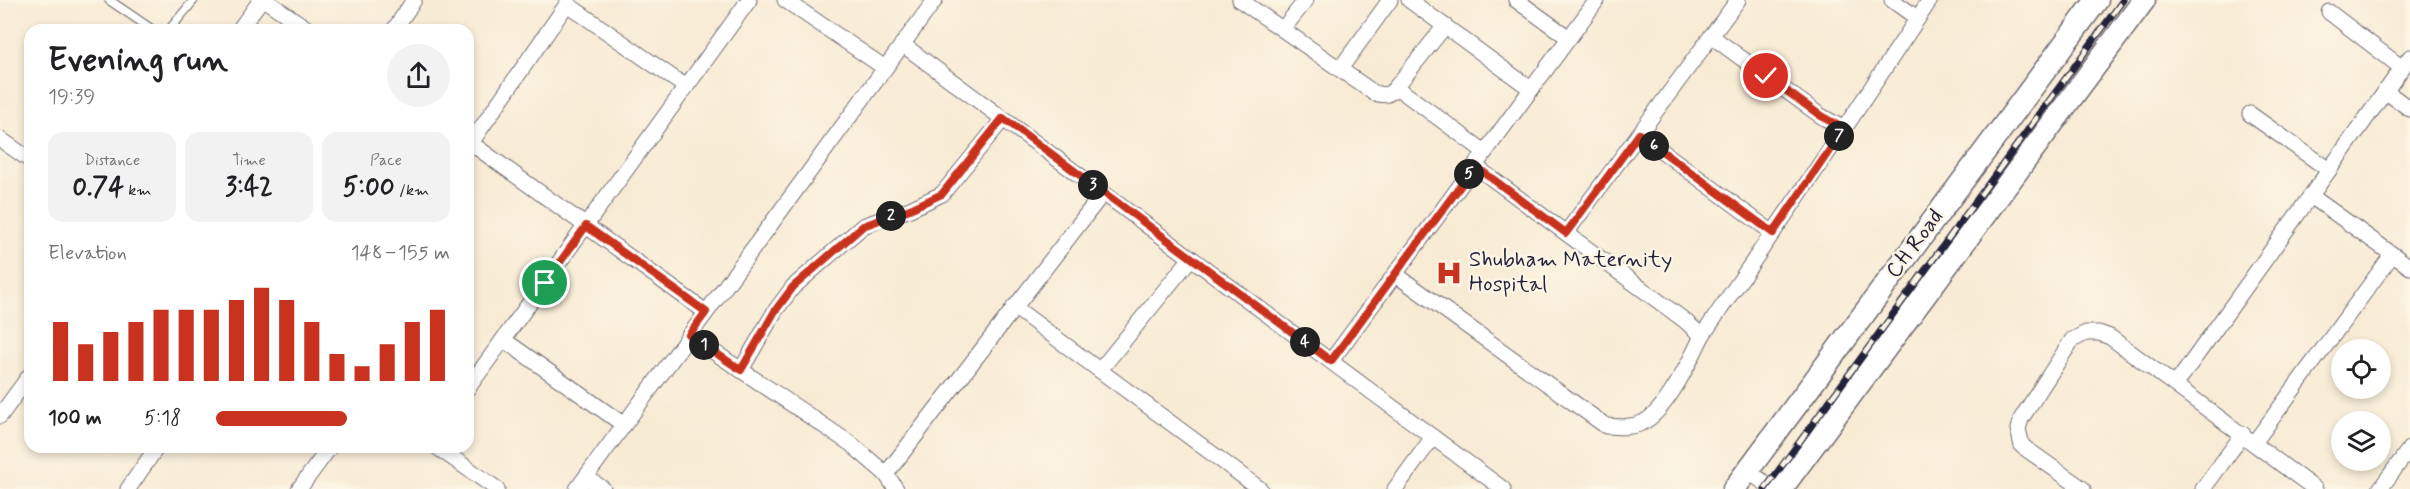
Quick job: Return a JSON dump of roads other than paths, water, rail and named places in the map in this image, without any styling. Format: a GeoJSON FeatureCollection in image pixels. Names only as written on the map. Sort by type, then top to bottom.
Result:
{"type":"FeatureCollection","features":[{"type":"Feature","properties":{"kind":"street"},"geometry":{"type":"LineString","coordinates":[[244,24],[263,0],[300,24]]}},
{"type":"Feature","properties":{"kind":"street"},"geometry":{"type":"LineString","coordinates":[[398,24],[414,0]]}},
{"type":"Feature","properties":{"kind":"street"},"geometry":{"type":"LineString","coordinates":[[474,380],[748,0]]}},
{"type":"Feature","properties":{"kind":"street"},"geometry":{"type":"LineString","coordinates":[[786,0],[885,68]]}},
{"type":"Feature","properties":{"kind":"street"},"geometry":{"type":"LineString","coordinates":[[603,489],[581,483],[935,0]]}},
{"type":"Feature","properties":{"kind":"street"},"geometry":{"type":"LineString","coordinates":[[1240,0],[1374,93],[1383,96],[1391,93],[1444,26]]}},
{"type":"Feature","properties":{"kind":"street"},"geometry":{"type":"LineString","coordinates":[[1283,30],[1306,0]]}},
{"type":"Feature","properties":{"kind":"street"},"geometry":{"type":"LineString","coordinates":[[1340,69],[1390,0]]}},
{"type":"Feature","properties":{"kind":"street"},"geometry":{"type":"LineString","coordinates":[[1409,0],[1531,89]]}},
{"type":"Feature","properties":{"kind":"street"},"geometry":{"type":"LineString","coordinates":[[1516,0],[1569,38]]}},
{"type":"Feature","properties":{"kind":"street"},"geometry":{"type":"LineString","coordinates":[[1331,361],[1597,0]]}},
{"type":"Feature","properties":{"kind":"street"},"geometry":{"type":"LineString","coordinates":[[1566,233],[1738,0]]}},
{"type":"Feature","properties":{"kind":"street"},"geometry":{"type":"LineString","coordinates":[[1892,0],[1917,18]]}},
{"type":"Feature","properties":{"kind":"street"},"geometry":{"type":"LineString","coordinates":[[1395,274],[1606,426],[1629,427],[1645,422],[1658,410],[1682,376],[1702,336],[1930,0]]}},
{"type":"Feature","properties":{"kind":"street","name":"CH Road"},"geometry":{"type":"LineString","coordinates":[[1734,489],[2097,0]]}},
{"type":"Feature","properties":{"kind":"street","name":"CH Road"},"geometry":{"type":"LineString","coordinates":[[1781,489],[2144,0]]}},
{"type":"Feature","properties":{"kind":"street"},"geometry":{"type":"LineString","coordinates":[[474,137],[569,2],[686,87]]}},
{"type":"Feature","properties":{"kind":"street"},"geometry":{"type":"LineString","coordinates":[[2176,384],[2406,62],[2330,12]]}},
{"type":"Feature","properties":{"kind":"street"},"geometry":{"type":"LineString","coordinates":[[1711,36],[1821,116],[1844,129]]}},
{"type":"Feature","properties":{"kind":"street"},"geometry":{"type":"LineString","coordinates":[[902,44],[1503,489]]}},
{"type":"Feature","properties":{"kind":"street"},"geometry":{"type":"LineString","coordinates":[[1396,87],[1485,152]]}},
{"type":"Feature","properties":{"kind":"street"},"geometry":{"type":"LineString","coordinates":[[2385,91],[2410,109]]}},
{"type":"Feature","properties":{"kind":"street"},"geometry":{"type":"LineString","coordinates":[[2250,114],[2329,170]]}},
{"type":"Feature","properties":{"kind":"street"},"geometry":{"type":"LineString","coordinates":[[741,370],[775,311],[793,287],[863,226],[910,209],[942,194],[1003,118]]}},
{"type":"Feature","properties":{"kind":"street"},"geometry":{"type":"LineString","coordinates":[[1639,134],[1773,233]]}},
{"type":"Feature","properties":{"kind":"street"},"geometry":{"type":"LineString","coordinates":[[0,139],[24,156]]}},
{"type":"Feature","properties":{"kind":"street"},"geometry":{"type":"LineString","coordinates":[[474,148],[706,312]]}},
{"type":"Feature","properties":{"kind":"street"},"geometry":{"type":"LineString","coordinates":[[1475,166],[1684,320],[1702,336]]}},
{"type":"Feature","properties":{"kind":"street"},"geometry":{"type":"LineString","coordinates":[[886,474],[1103,193]]}},
{"type":"Feature","properties":{"kind":"street"},"geometry":{"type":"LineString","coordinates":[[2311,196],[2410,267]]}},
{"type":"Feature","properties":{"kind":"street"},"geometry":{"type":"LineString","coordinates":[[2203,489],[2248,439],[2392,255]]}},
{"type":"Feature","properties":{"kind":"street"},"geometry":{"type":"LineString","coordinates":[[1100,370],[1191,258]]}},
{"type":"Feature","properties":{"kind":"street"},"geometry":{"type":"LineString","coordinates":[[1014,308],[1260,489]]}},
{"type":"Feature","properties":{"kind":"street"},"geometry":{"type":"LineString","coordinates":[[2083,489],[2022,446],[2018,429],[2020,419],[2072,340],[2086,333],[2099,333],[2109,337],[2176,384],[2315,489]]}},
{"type":"Feature","properties":{"kind":"street"},"geometry":{"type":"LineString","coordinates":[[689,335],[851,444],[886,474],[896,489]]}},
{"type":"Feature","properties":{"kind":"street"},"geometry":{"type":"LineString","coordinates":[[504,340],[624,425]]}},
{"type":"Feature","properties":{"kind":"street"},"geometry":{"type":"LineString","coordinates":[[0,416],[24,383]]}},
{"type":"Feature","properties":{"kind":"street"},"geometry":{"type":"LineString","coordinates":[[1395,489],[1433,437]]}},
{"type":"Feature","properties":{"kind":"street"},"geometry":{"type":"LineString","coordinates":[[2380,489],[2410,448]]}},
{"type":"Feature","properties":{"kind":"street"},"geometry":{"type":"LineString","coordinates":[[128,489],[154,453]]}},
{"type":"Feature","properties":{"kind":"street"},"geometry":{"type":"LineString","coordinates":[[299,489],[326,453]]}},
{"type":"Feature","properties":{"kind":"street"},"geometry":{"type":"LineString","coordinates":[[446,453],[497,489]]}},
{"type":"Feature","properties":{"kind":"street"},"geometry":{"type":"LineString","coordinates":[[1747,471],[1774,489]]}},
{"type":"Feature","properties":{"kind":"lane"},"geometry":{"type":"LineString","coordinates":[[109,0],[144,24]]}},
{"type":"Feature","properties":{"kind":"lane"},"geometry":{"type":"LineString","coordinates":[[174,24],[194,0]]}},
{"type":"Feature","properties":{"kind":"railway"},"geometry":{"type":"LineString","coordinates":[[1765,489],[2123,0]]}},
{"type":"Feature","properties":{"kind":"place","name":"Shubham Maternity Hospital"},"geometry":{"type":"Point","coordinates":[1449,273]}}]}
